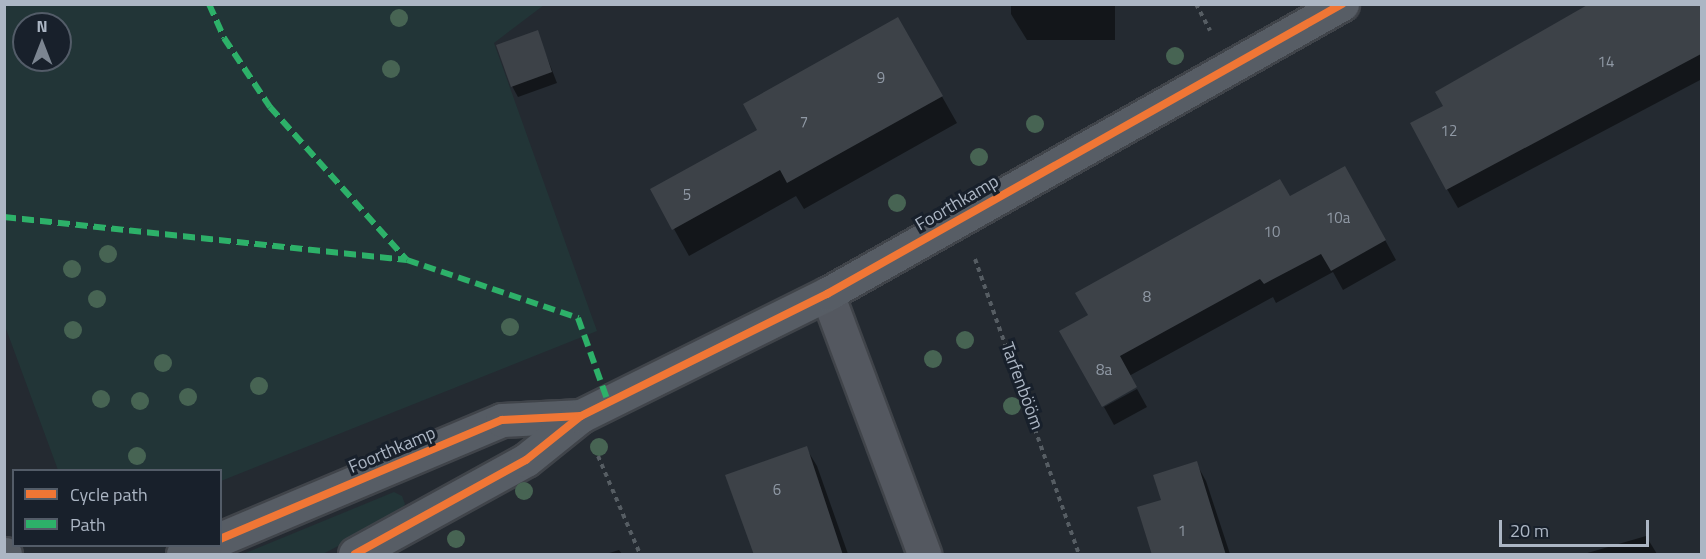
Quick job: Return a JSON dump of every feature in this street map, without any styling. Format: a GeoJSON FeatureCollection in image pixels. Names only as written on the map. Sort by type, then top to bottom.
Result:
{"type":"FeatureCollection","features":[{"type":"Feature","properties":{"kind":"street","name":"Foorthkamp"},"geometry":{"type":"LineString","coordinates":[[355,555],[526,460],[581,416],[826,294],[1342,4]]}},
{"type":"Feature","properties":{"kind":"street"},"geometry":{"type":"LineString","coordinates":[[826,294],[924,555]]}},
{"type":"Feature","properties":{"kind":"street","name":"Foorthkamp"},"geometry":{"type":"LineString","coordinates":[[222,538],[502,420],[581,416]]}},
{"type":"Feature","properties":{"kind":"street"},"geometry":{"type":"LineString","coordinates":[[183,555],[203,547]]}},
{"type":"Feature","properties":{"kind":"path"},"geometry":{"type":"LineString","coordinates":[[581,416],[640,555]]}},
{"type":"Feature","properties":{"kind":"shaded area"},"geometry":{"type":"Polygon","coordinates":[[[5,4],[544,5],[494,43],[597,331],[222,481],[222,469],[58,469],[5,326],[5,4]]]}},
{"type":"Feature","properties":{"kind":"shaded area"},"geometry":{"type":"Polygon","coordinates":[[[394,492],[402,496],[405,504],[399,514],[323,554],[243,554],[394,492]]]}},
{"type":"Feature","properties":{"kind":"building"},"geometry":{"type":"Polygon","coordinates":[[[1589,4],[1701,4],[1701,54],[1446,190],[1410,123],[1443,106],[1435,92],[1589,4]]]}},
{"type":"Feature","properties":{"kind":"building"},"geometry":{"type":"Polygon","coordinates":[[[898,17],[943,96],[787,183],[780,170],[672,230],[650,189],[757,130],[743,104],[898,17]]]}},
{"type":"Feature","properties":{"kind":"building"},"geometry":{"type":"Polygon","coordinates":[[[538,30],[552,72],[511,87],[496,45],[538,30]]]}},
{"type":"Feature","properties":{"kind":"building"},"geometry":{"type":"Polygon","coordinates":[[[1345,166],[1386,240],[1331,271],[1321,254],[1264,284],[1260,279],[1120,356],[1137,387],[1102,407],[1059,331],[1088,315],[1075,293],[1280,179],[1290,196],[1345,166]]]}},
{"type":"Feature","properties":{"kind":"building"},"geometry":{"type":"Polygon","coordinates":[[[807,446],[843,555],[754,555],[725,475],[807,446]]]}},
{"type":"Feature","properties":{"kind":"building"},"geometry":{"type":"Polygon","coordinates":[[[1197,461],[1226,555],[1152,555],[1137,507],[1161,500],[1153,475],[1197,461]]]}},
{"type":"Feature","properties":{"kind":"marked path"},"geometry":{"type":"LineString","coordinates":[[209,4],[224,38],[270,107],[407,260]]}},
{"type":"Feature","properties":{"kind":"marked path"},"geometry":{"type":"LineString","coordinates":[[4,217],[407,260],[578,318],[608,402]]}},
{"type":"Feature","properties":{"kind":"cycle path"},"geometry":{"type":"LineString","coordinates":[[355,554],[526,460],[581,416],[827,294],[1342,4]]}},
{"type":"Feature","properties":{"kind":"cycle path"},"geometry":{"type":"LineString","coordinates":[[222,538],[502,420],[581,416]]}}]}
